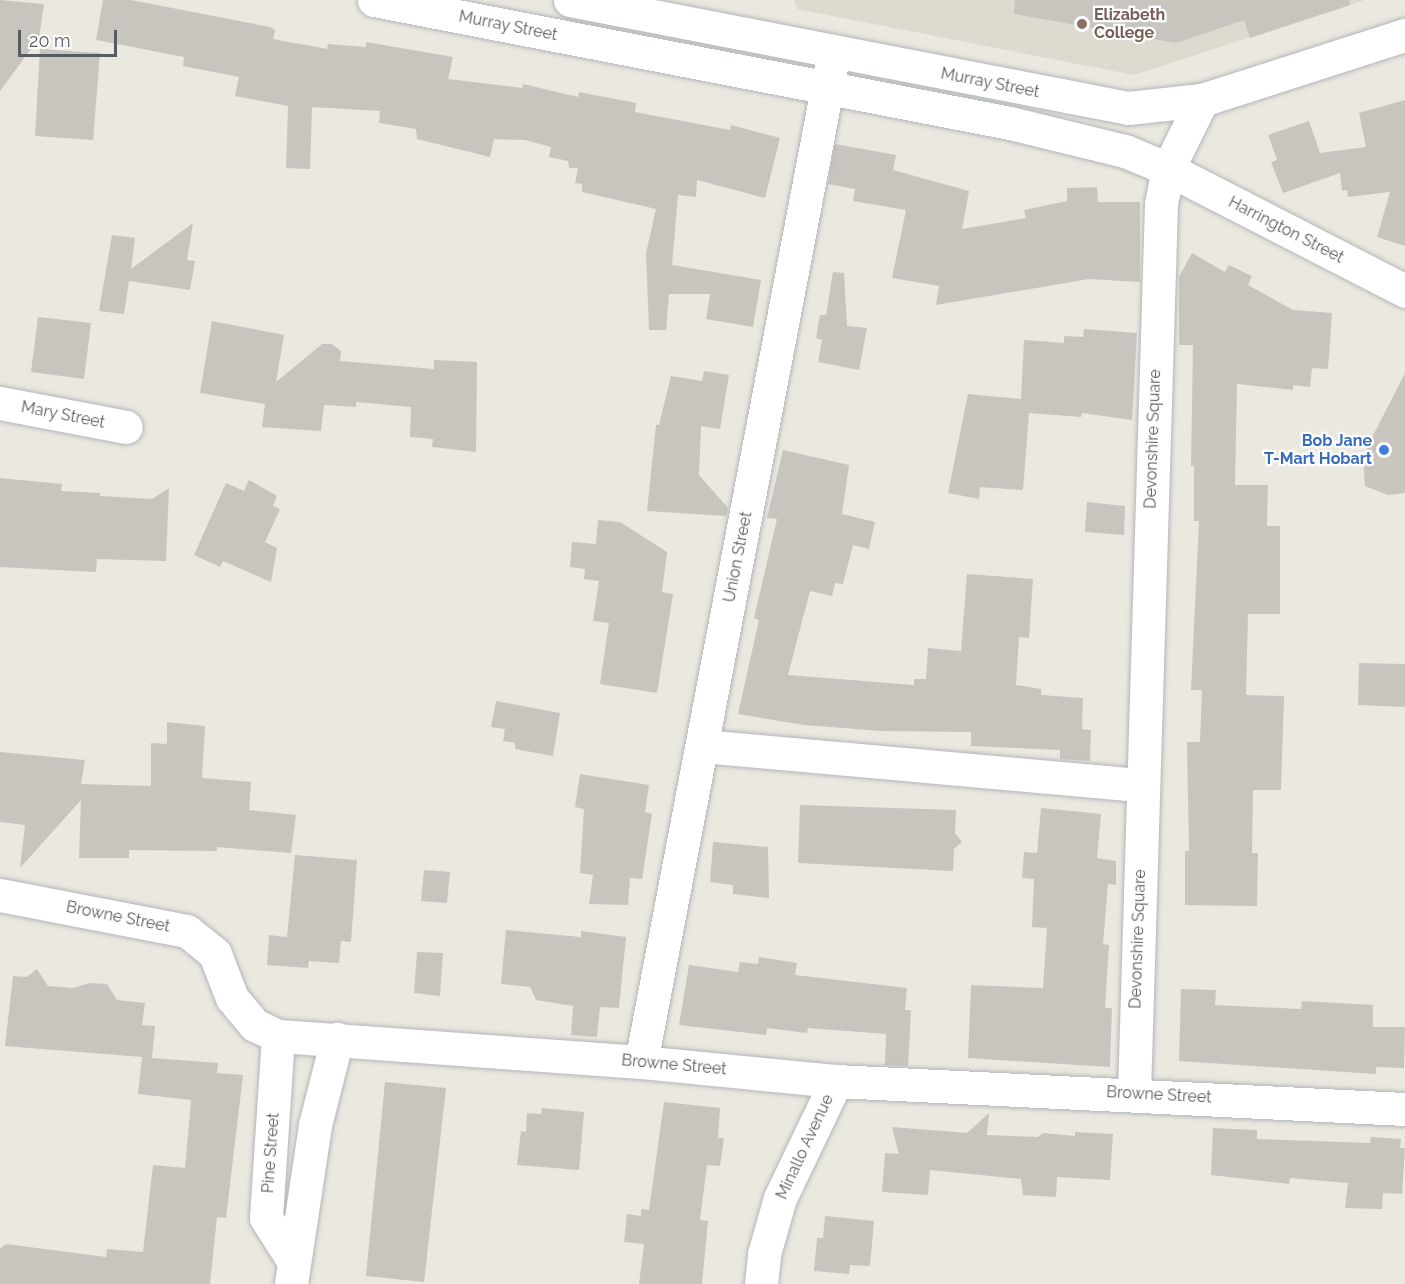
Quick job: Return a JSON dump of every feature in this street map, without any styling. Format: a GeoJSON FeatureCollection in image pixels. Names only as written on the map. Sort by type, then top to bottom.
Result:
{"type":"FeatureCollection","features":[{"type":"Feature","properties":{"kind":"street","name":"Murray Street"},"geometry":{"type":"LineString","coordinates":[[374,0],[1074,137],[1125,151],[1168,169]]}},
{"type":"Feature","properties":{"kind":"street","name":"Murray Street"},"geometry":{"type":"LineString","coordinates":[[570,0],[1101,105],[1153,108],[1202,100],[1405,35]]}},
{"type":"Feature","properties":{"kind":"street","name":"Union Street"},"geometry":{"type":"LineString","coordinates":[[641,1062],[834,51]]}},
{"type":"Feature","properties":{"kind":"street","name":"Devonshire Square"},"geometry":{"type":"LineString","coordinates":[[1134,1093],[1161,204],[1168,169],[1202,100]]}},
{"type":"Feature","properties":{"kind":"street","name":"Harrington Street"},"geometry":{"type":"LineString","coordinates":[[1168,169],[1405,291]]}},
{"type":"Feature","properties":{"kind":"street","name":"Mary Street"},"geometry":{"type":"LineString","coordinates":[[0,403],[126,427]]}},
{"type":"Feature","properties":{"kind":"street"},"geometry":{"type":"LineString","coordinates":[[702,746],[1142,785]]}},
{"type":"Feature","properties":{"kind":"street","name":"Browne Street"},"geometry":{"type":"LineString","coordinates":[[0,895],[187,931],[215,954],[232,998],[255,1025],[278,1036],[641,1062],[836,1081],[1134,1093],[1405,1109]]}},
{"type":"Feature","properties":{"kind":"street","name":"Pine Street"},"geometry":{"type":"LineString","coordinates":[[278,1036],[266,1218],[293,1273]]}},
{"type":"Feature","properties":{"kind":"street","name":"Pine Street"},"geometry":{"type":"LineString","coordinates":[[293,1273],[315,1125],[337,1040]]}},
{"type":"Feature","properties":{"kind":"street","name":"Minallo Avenue"},"geometry":{"type":"LineString","coordinates":[[761,1284],[764,1254],[780,1198],[836,1081]]}},
{"type":"Feature","properties":{"kind":"shaded area","name":"Elizabeth College"},"geometry":{"type":"Polygon","coordinates":[[[794,0],[1365,0],[1134,75],[797,9],[794,0]]]}},
{"type":"Feature","properties":{"kind":"building"},"geometry":{"type":"Polygon","coordinates":[[[0,0],[44,4],[39,38],[0,91],[0,0]]]}},
{"type":"Feature","properties":{"kind":"building"},"geometry":{"type":"Polygon","coordinates":[[[103,0],[131,0],[270,27],[275,30],[273,39],[327,49],[328,44],[366,47],[366,42],[453,57],[448,79],[522,88],[523,84],[578,97],[579,92],[636,103],[635,112],[730,130],[731,125],[780,138],[765,198],[697,180],[696,197],[678,195],[672,265],[761,280],[753,327],[706,319],[710,294],[669,294],[666,330],[649,330],[646,253],[656,209],[582,192],[582,184],[575,183],[578,168],[569,168],[568,161],[549,157],[551,147],[525,140],[494,139],[490,157],[417,139],[416,129],[379,123],[380,111],[312,107],[310,169],[286,168],[288,106],[235,96],[239,77],[183,66],[184,57],[96,40],[103,0]]]}},
{"type":"Feature","properties":{"kind":"building"},"geometry":{"type":"Polygon","coordinates":[[[1015,0],[1349,0],[1350,5],[1250,38],[1244,20],[1176,43],[1014,14],[1015,0]]]}},
{"type":"Feature","properties":{"kind":"building"},"geometry":{"type":"Polygon","coordinates":[[[40,49],[100,53],[93,140],[35,136],[40,49]]]}},
{"type":"Feature","properties":{"kind":"building"},"geometry":{"type":"Polygon","coordinates":[[[1405,100],[1405,246],[1377,237],[1390,192],[1348,197],[1347,190],[1342,191],[1340,173],[1283,193],[1271,162],[1277,160],[1268,135],[1309,121],[1320,153],[1366,147],[1359,113],[1405,100]]]}},
{"type":"Feature","properties":{"kind":"building"},"geometry":{"type":"Polygon","coordinates":[[[835,144],[896,155],[893,170],[969,191],[962,229],[1026,218],[1024,210],[1067,201],[1067,188],[1097,187],[1098,202],[1140,202],[1140,282],[1089,279],[936,305],[939,286],[892,278],[906,210],[853,201],[855,189],[828,184],[835,144]]]}},
{"type":"Feature","properties":{"kind":"building"},"geometry":{"type":"Polygon","coordinates":[[[193,223],[187,260],[195,261],[190,290],[129,281],[124,314],[99,311],[112,235],[135,238],[131,269],[193,223]]]}},
{"type":"Feature","properties":{"kind":"building"},"geometry":{"type":"Polygon","coordinates":[[[1192,253],[1225,272],[1229,265],[1252,276],[1248,285],[1293,310],[1332,313],[1328,369],[1312,368],[1310,387],[1293,385],[1293,390],[1237,384],[1235,485],[1268,485],[1267,526],[1280,526],[1280,614],[1248,614],[1246,695],[1284,696],[1281,790],[1253,790],[1252,853],[1258,853],[1257,906],[1185,905],[1185,851],[1189,851],[1187,742],[1200,742],[1202,690],[1191,690],[1199,521],[1194,521],[1194,466],[1191,466],[1193,345],[1179,345],[1179,277],[1192,253]]]}},
{"type":"Feature","properties":{"kind":"building"},"geometry":{"type":"Polygon","coordinates":[[[833,272],[844,273],[847,326],[867,328],[859,370],[818,362],[822,340],[816,338],[820,315],[826,315],[833,272]]]}},
{"type":"Feature","properties":{"kind":"building"},"geometry":{"type":"Polygon","coordinates":[[[38,317],[91,323],[84,379],[31,372],[38,317]]]}},
{"type":"Feature","properties":{"kind":"building"},"geometry":{"type":"Polygon","coordinates":[[[212,321],[284,335],[276,382],[322,344],[332,344],[341,351],[340,361],[434,369],[434,360],[477,362],[476,452],[432,447],[433,439],[410,437],[411,407],[356,402],[356,407],[324,405],[321,431],[262,427],[265,404],[200,393],[212,321]]]}},
{"type":"Feature","properties":{"kind":"building"},"geometry":{"type":"Polygon","coordinates":[[[1084,329],[1137,333],[1132,420],[1082,413],[1081,417],[1029,413],[1023,490],[980,487],[979,499],[948,493],[968,394],[1021,399],[1024,340],[1064,343],[1064,336],[1083,337],[1084,329]]]}},
{"type":"Feature","properties":{"kind":"building"},"geometry":{"type":"Polygon","coordinates":[[[704,371],[729,375],[720,429],[701,426],[699,475],[728,508],[726,516],[647,511],[656,425],[659,425],[671,376],[702,381],[704,371]]]}},
{"type":"Feature","properties":{"kind":"building","name":"Bob Jane T-Mart Hobart"},"geometry":{"type":"Polygon","coordinates":[[[1405,373],[1405,493],[1388,495],[1365,486],[1363,455],[1405,373]]]}},
{"type":"Feature","properties":{"kind":"building"},"geometry":{"type":"Polygon","coordinates":[[[783,450],[849,465],[842,514],[875,522],[869,549],[853,545],[843,584],[835,583],[832,596],[810,591],[788,675],[914,685],[914,679],[926,679],[928,648],[961,651],[967,574],[1033,579],[1029,638],[1019,637],[1016,685],[1041,689],[1041,695],[1083,698],[1082,729],[1091,730],[1090,761],[1060,759],[1060,750],[971,746],[971,732],[881,731],[804,725],[738,714],[759,620],[754,618],[777,519],[767,518],[783,450]]]}},
{"type":"Feature","properties":{"kind":"building"},"geometry":{"type":"Polygon","coordinates":[[[0,478],[62,484],[61,491],[100,493],[100,496],[152,499],[169,488],[166,561],[97,559],[96,572],[0,567],[0,478]]]}},
{"type":"Feature","properties":{"kind":"building"},"geometry":{"type":"Polygon","coordinates":[[[249,480],[277,496],[273,506],[280,509],[265,542],[277,548],[271,582],[223,561],[220,567],[194,555],[226,483],[244,491],[249,480]]]}},
{"type":"Feature","properties":{"kind":"building"},"geometry":{"type":"Polygon","coordinates":[[[1087,502],[1125,506],[1124,535],[1085,532],[1087,502]]]}},
{"type":"Feature","properties":{"kind":"building"},"geometry":{"type":"Polygon","coordinates":[[[598,520],[620,522],[667,552],[662,592],[673,594],[657,693],[600,684],[609,623],[593,621],[599,581],[584,579],[585,569],[570,567],[572,542],[596,544],[598,520]]]}},
{"type":"Feature","properties":{"kind":"building"},"geometry":{"type":"Polygon","coordinates":[[[1359,663],[1405,664],[1405,707],[1358,705],[1359,663]]]}},
{"type":"Feature","properties":{"kind":"building"},"geometry":{"type":"Polygon","coordinates":[[[496,701],[560,713],[553,756],[515,749],[515,743],[503,741],[505,729],[491,727],[496,701]]]}},
{"type":"Feature","properties":{"kind":"building"},"geometry":{"type":"Polygon","coordinates":[[[167,722],[205,726],[202,778],[251,782],[249,810],[296,815],[291,853],[217,847],[217,851],[129,850],[129,858],[79,858],[81,800],[20,868],[25,825],[0,822],[0,752],[85,760],[81,784],[151,786],[151,743],[167,744],[167,722]]]}},
{"type":"Feature","properties":{"kind":"building"},"geometry":{"type":"Polygon","coordinates":[[[580,774],[649,785],[645,812],[652,814],[642,879],[630,878],[628,905],[589,904],[593,875],[580,873],[584,809],[575,807],[580,774]]]}},
{"type":"Feature","properties":{"kind":"building"},"geometry":{"type":"Polygon","coordinates":[[[800,805],[956,810],[955,833],[962,842],[954,849],[953,871],[798,863],[800,805]]]}},
{"type":"Feature","properties":{"kind":"building"},"geometry":{"type":"Polygon","coordinates":[[[1041,808],[1101,814],[1097,858],[1116,861],[1116,885],[1108,884],[1103,944],[1109,945],[1105,1008],[1112,1008],[1110,1067],[968,1058],[971,985],[1043,988],[1047,928],[1032,927],[1034,879],[1022,878],[1024,852],[1037,853],[1041,808]]]}},
{"type":"Feature","properties":{"kind":"building"},"geometry":{"type":"Polygon","coordinates":[[[713,842],[768,847],[769,898],[733,894],[733,885],[710,882],[713,842]]]}},
{"type":"Feature","properties":{"kind":"building"},"geometry":{"type":"Polygon","coordinates":[[[295,855],[357,860],[351,942],[341,941],[339,963],[309,961],[308,968],[267,965],[269,935],[287,937],[295,855]]]}},
{"type":"Feature","properties":{"kind":"building"},"geometry":{"type":"Polygon","coordinates":[[[424,870],[450,872],[447,903],[421,901],[424,870]]]}},
{"type":"Feature","properties":{"kind":"building"},"geometry":{"type":"Polygon","coordinates":[[[506,930],[581,937],[581,931],[626,937],[619,1008],[600,1007],[597,1037],[571,1035],[573,1006],[536,1000],[530,987],[501,984],[506,930]]]}},
{"type":"Feature","properties":{"kind":"building"},"geometry":{"type":"Polygon","coordinates":[[[417,952],[443,953],[440,996],[414,993],[417,952]]]}},
{"type":"Feature","properties":{"kind":"building"},"geometry":{"type":"Polygon","coordinates":[[[759,957],[797,963],[795,975],[907,988],[905,1010],[911,1010],[908,1066],[885,1065],[886,1034],[808,1028],[807,1033],[767,1028],[766,1035],[679,1025],[689,965],[738,972],[740,962],[758,964],[759,957]]]}},
{"type":"Feature","properties":{"kind":"building"},"geometry":{"type":"Polygon","coordinates":[[[37,969],[48,986],[73,988],[90,983],[107,984],[117,1000],[145,1003],[142,1025],[155,1026],[152,1058],[218,1063],[217,1073],[243,1075],[226,1218],[217,1217],[210,1284],[0,1284],[0,1249],[6,1244],[106,1257],[107,1249],[143,1252],[153,1165],[185,1168],[191,1100],[138,1094],[142,1057],[5,1046],[13,976],[27,977],[37,969]]]}},
{"type":"Feature","properties":{"kind":"building"},"geometry":{"type":"Polygon","coordinates":[[[1181,989],[1216,990],[1215,1005],[1301,1009],[1302,1001],[1373,1005],[1373,1027],[1405,1027],[1404,1068],[1376,1067],[1376,1074],[1179,1061],[1181,989]]]}},
{"type":"Feature","properties":{"kind":"building"},"geometry":{"type":"Polygon","coordinates":[[[385,1082],[446,1088],[424,1282],[366,1276],[385,1082]]]}},
{"type":"Feature","properties":{"kind":"building"},"geometry":{"type":"Polygon","coordinates":[[[664,1102],[720,1108],[718,1138],[724,1138],[720,1166],[707,1165],[700,1220],[708,1221],[702,1284],[639,1284],[644,1244],[624,1242],[627,1214],[641,1216],[641,1209],[649,1210],[664,1102]]]}},
{"type":"Feature","properties":{"kind":"building"},"geometry":{"type":"Polygon","coordinates":[[[542,1108],[584,1112],[579,1170],[517,1165],[521,1131],[526,1132],[527,1113],[541,1114],[542,1108]]]}},
{"type":"Feature","properties":{"kind":"building"},"geometry":{"type":"Polygon","coordinates":[[[989,1113],[987,1135],[1038,1137],[1043,1133],[1075,1136],[1075,1132],[1113,1134],[1110,1180],[1057,1177],[1056,1197],[1023,1195],[1021,1179],[930,1170],[928,1195],[882,1192],[885,1153],[899,1154],[892,1127],[967,1133],[989,1113]]]}},
{"type":"Feature","properties":{"kind":"building"},"geometry":{"type":"Polygon","coordinates":[[[1213,1128],[1257,1130],[1257,1139],[1370,1143],[1371,1137],[1401,1139],[1400,1148],[1405,1148],[1402,1194],[1383,1193],[1382,1209],[1345,1208],[1348,1183],[1290,1178],[1289,1184],[1211,1175],[1213,1128]]]}},
{"type":"Feature","properties":{"kind":"building"},"geometry":{"type":"Polygon","coordinates":[[[825,1216],[874,1221],[870,1266],[850,1265],[849,1274],[814,1271],[817,1238],[823,1238],[825,1216]]]}},
{"type":"Feature","properties":{"kind":"place","name":"Elizabeth College"},"geometry":{"type":"Point","coordinates":[1082,24]}},
{"type":"Feature","properties":{"kind":"place","name":"Bob Jane T-Mart Hobart"},"geometry":{"type":"Point","coordinates":[1384,450]}}]}
